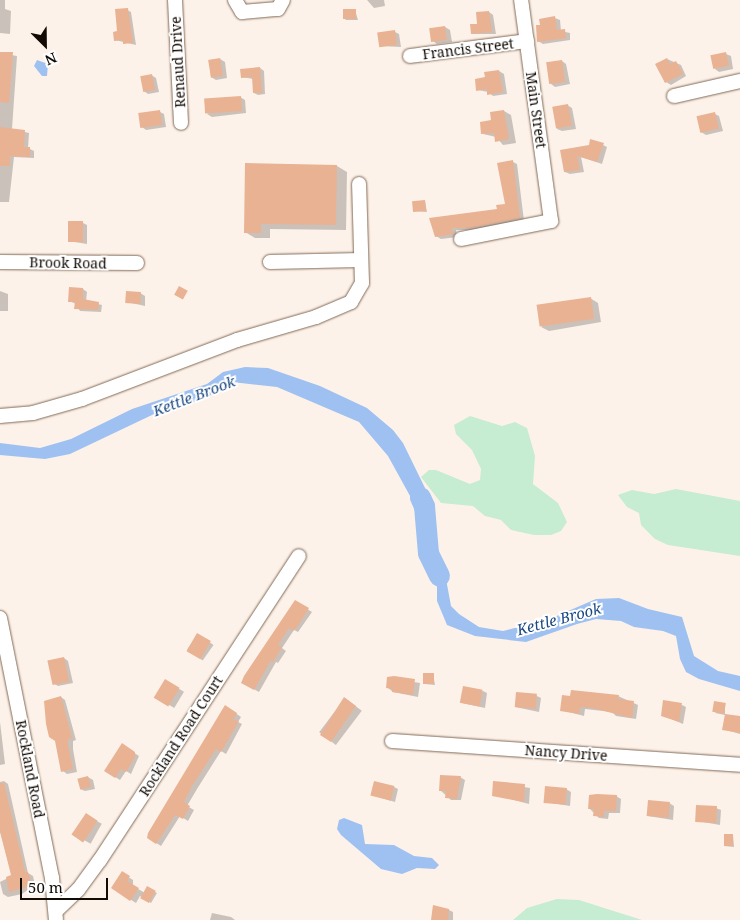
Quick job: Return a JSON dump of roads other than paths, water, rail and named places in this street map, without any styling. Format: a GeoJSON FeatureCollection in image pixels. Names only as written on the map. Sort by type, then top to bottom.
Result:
{"type":"FeatureCollection","features":[{"type":"Feature","properties":{"kind":"street","name":"Renaud Drive"},"geometry":{"type":"LineString","coordinates":[[175,0],[181,123]]}},
{"type":"Feature","properties":{"kind":"street"},"geometry":{"type":"LineString","coordinates":[[235,0],[242,12],[278,9],[283,0]]}},
{"type":"Feature","properties":{"kind":"street","name":"Main Street"},"geometry":{"type":"LineString","coordinates":[[461,239],[552,221],[521,0]]}},
{"type":"Feature","properties":{"kind":"street","name":"Francis Street"},"geometry":{"type":"LineString","coordinates":[[410,56],[526,41]]}},
{"type":"Feature","properties":{"kind":"street"},"geometry":{"type":"LineString","coordinates":[[674,96],[740,81]]}},
{"type":"Feature","properties":{"kind":"street"},"geometry":{"type":"LineString","coordinates":[[0,416],[33,413],[82,399],[237,340],[338,309],[351,302],[359,292],[362,283],[359,184]]}},
{"type":"Feature","properties":{"kind":"street"},"geometry":{"type":"LineString","coordinates":[[270,262],[361,260]]}},
{"type":"Feature","properties":{"kind":"street","name":"Brook Road"},"geometry":{"type":"LineString","coordinates":[[0,262],[137,263]]}},
{"type":"Feature","properties":{"kind":"street","name":"Rockland Road Court"},"geometry":{"type":"LineString","coordinates":[[56,915],[95,868],[299,556]]}},
{"type":"Feature","properties":{"kind":"street","name":"Rockland Road"},"geometry":{"type":"LineString","coordinates":[[0,618],[56,915]]}},
{"type":"Feature","properties":{"kind":"street","name":"Nancy Drive"},"geometry":{"type":"LineString","coordinates":[[392,741],[740,765]]}},
{"type":"Feature","properties":{"kind":"water"},"geometry":{"type":"Polygon","coordinates":[[[37,60],[48,64],[47,76],[42,76],[34,66],[37,60]]]}},
{"type":"Feature","properties":{"kind":"water","name":"Kettle Brook"},"geometry":{"type":"Polygon","coordinates":[[[245,367],[268,368],[320,386],[367,408],[393,430],[403,443],[425,488],[425,545],[446,579],[451,606],[459,614],[479,627],[503,631],[552,618],[596,599],[619,598],[648,609],[682,617],[694,656],[718,671],[740,676],[740,691],[699,679],[686,672],[680,659],[676,636],[663,631],[634,627],[621,621],[596,619],[526,642],[475,636],[447,625],[437,601],[437,576],[419,547],[415,505],[388,456],[359,422],[277,387],[232,382],[206,398],[152,415],[70,454],[45,459],[0,455],[0,443],[40,448],[71,439],[132,409],[207,384],[223,372],[245,367]]]}},
{"type":"Feature","properties":{"kind":"water"},"geometry":{"type":"Polygon","coordinates":[[[344,818],[362,825],[365,844],[394,845],[414,856],[432,858],[439,865],[435,869],[417,868],[402,874],[381,869],[341,835],[337,829],[339,820],[344,818]]]}},
{"type":"Feature","properties":{"kind":"waterway","name":"Kettle Brook"},"geometry":{"type":"LineString","coordinates":[[420,497],[424,506],[428,553],[439,576]]}}]}
